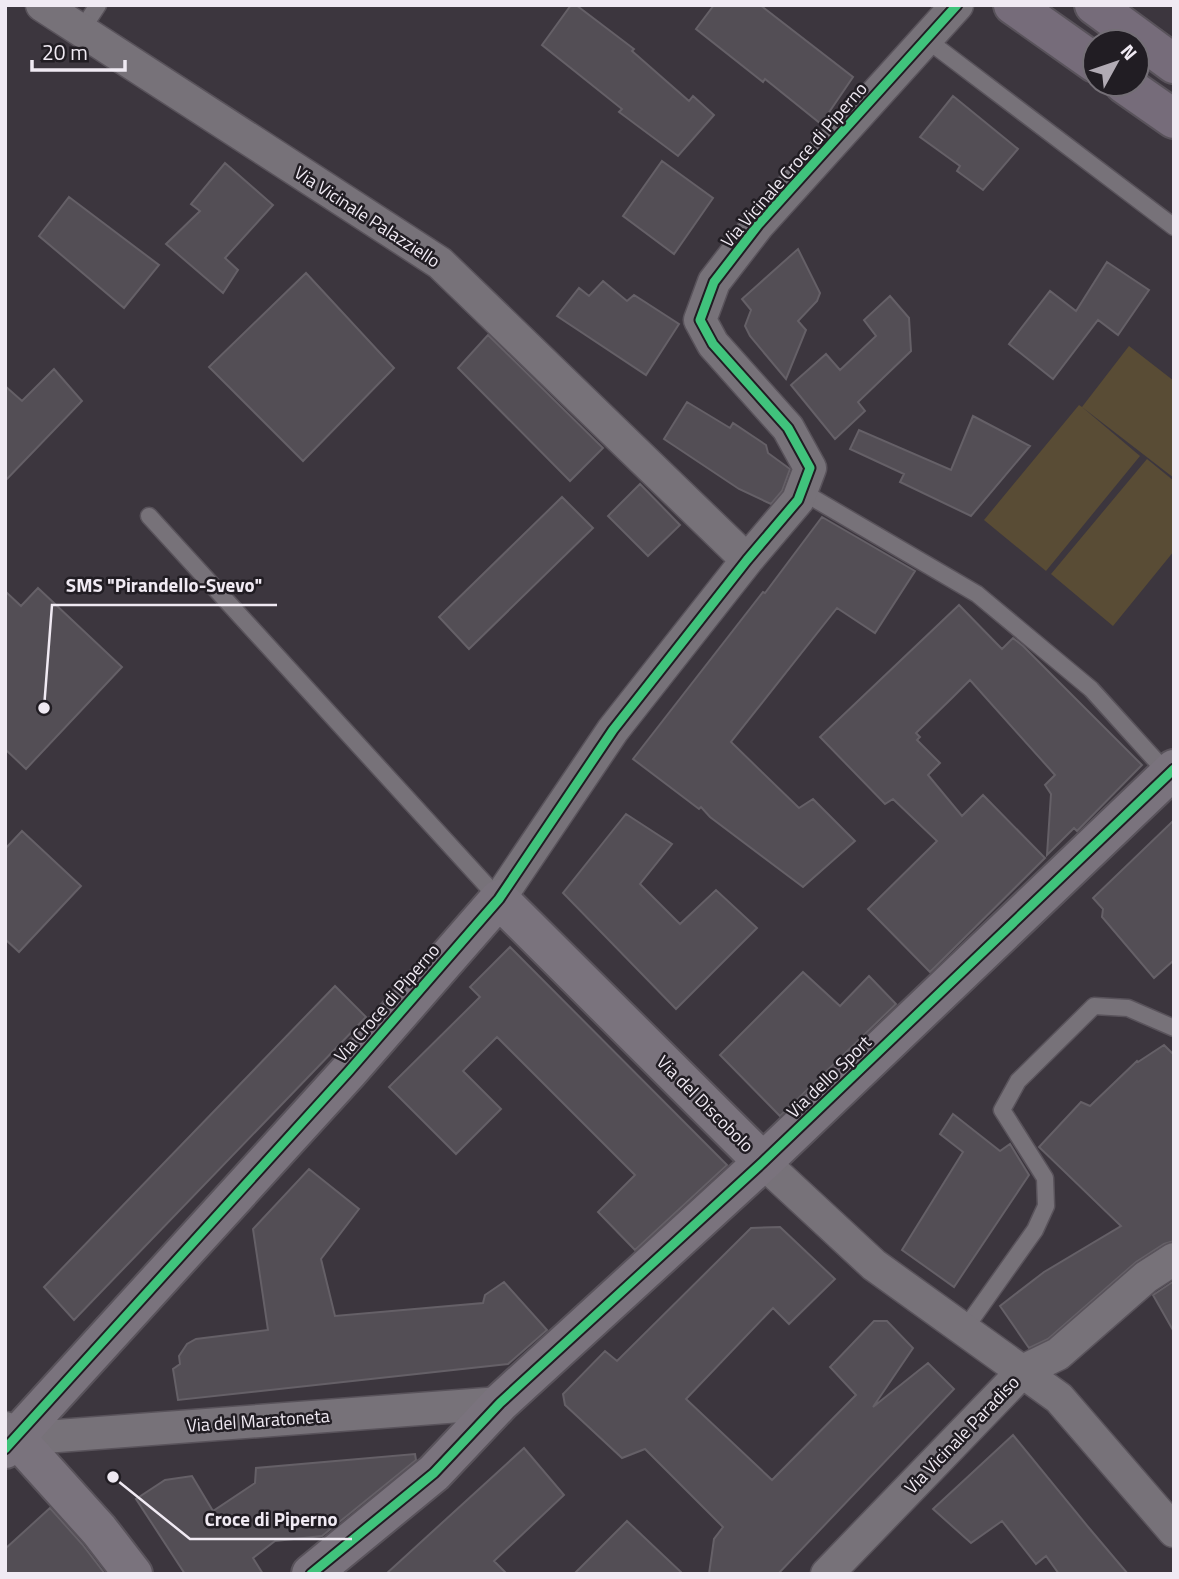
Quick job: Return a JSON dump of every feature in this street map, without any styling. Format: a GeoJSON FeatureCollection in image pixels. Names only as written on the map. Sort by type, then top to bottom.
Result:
{"type":"FeatureCollection","features":[{"type":"Feature","properties":{"kind":"highway"},"geometry":{"type":"LineString","coordinates":[[1013,5],[1081,53]]}},
{"type":"Feature","properties":{"kind":"highway"},"geometry":{"type":"LineString","coordinates":[[1094,5],[1174,64]]}},
{"type":"Feature","properties":{"kind":"highway"},"geometry":{"type":"LineString","coordinates":[[1144,98],[1174,119]]}},
{"type":"Feature","properties":{"kind":"street","name":"Via Vicinale Palazziello"},"geometry":{"type":"LineString","coordinates":[[42,5],[89,18],[440,263],[747,560]]}},
{"type":"Feature","properties":{"kind":"street","name":"Via Vicinale Croce di Piperno"},"geometry":{"type":"LineString","coordinates":[[802,491],[810,468],[788,428],[713,344],[700,320],[713,282],[758,225],[957,5]]}},
{"type":"Feature","properties":{"kind":"street"},"geometry":{"type":"LineString","coordinates":[[747,560],[798,500],[802,491]]}},
{"type":"Feature","properties":{"kind":"street","name":"Via Croce di Piperno"},"geometry":{"type":"LineString","coordinates":[[9,1439],[349,1071],[499,899],[613,730],[747,560]]}},
{"type":"Feature","properties":{"kind":"street","name":"Via dello Sport"},"geometry":{"type":"LineString","coordinates":[[311,1574],[434,1473],[500,1403],[763,1162],[1171,772]]}},
{"type":"Feature","properties":{"kind":"street","name":"Via del Discobolo"},"geometry":{"type":"LineString","coordinates":[[499,899],[763,1162],[874,1265],[1059,1398],[1174,1531]]}},
{"type":"Feature","properties":{"kind":"street","name":"Via Vicinale Paradiso"},"geometry":{"type":"LineString","coordinates":[[827,1574],[1024,1371],[1058,1354],[1146,1277],[1174,1259]]}},
{"type":"Feature","properties":{"kind":"street","name":"Via del Maratoneta"},"geometry":{"type":"LineString","coordinates":[[9,1439],[500,1403]]}},
{"type":"Feature","properties":{"kind":"street"},"geometry":{"type":"LineString","coordinates":[[9,1439],[99,1530],[133,1574]]}},
{"type":"Feature","properties":{"kind":"lane"},"geometry":{"type":"LineString","coordinates":[[926,39],[1174,227]]}},
{"type":"Feature","properties":{"kind":"lane"},"geometry":{"type":"LineString","coordinates":[[802,491],[977,594],[1091,689],[1171,772]]}},
{"type":"Feature","properties":{"kind":"lane"},"geometry":{"type":"LineString","coordinates":[[149,516],[499,899]]}},
{"type":"Feature","properties":{"kind":"lane"},"geometry":{"type":"LineString","coordinates":[[964,1330],[1035,1230],[1046,1206],[1045,1178],[1002,1110],[1018,1080],[1094,1006],[1128,1008],[1174,1028]]}},
{"type":"Feature","properties":{"kind":"shaded area"},"geometry":{"type":"Polygon","coordinates":[[[1129,346],[1174,381],[1174,478],[1082,407],[1129,346]]]}},
{"type":"Feature","properties":{"kind":"shaded area"},"geometry":{"type":"Polygon","coordinates":[[[1079,405],[1140,456],[1046,571],[984,520],[1079,405]]]}},
{"type":"Feature","properties":{"kind":"shaded area"},"geometry":{"type":"Polygon","coordinates":[[[1147,459],[1174,481],[1174,551],[1113,626],[1051,574],[1147,459]]]}},
{"type":"Feature","properties":{"kind":"building"},"geometry":{"type":"Polygon","coordinates":[[[571,5],[576,5],[634,49],[632,51],[689,101],[693,96],[714,115],[678,156],[619,112],[622,109],[542,45],[571,5]]]}},
{"type":"Feature","properties":{"kind":"building"},"geometry":{"type":"Polygon","coordinates":[[[714,5],[760,5],[853,77],[821,124],[696,29],[714,5]]]}},
{"type":"Feature","properties":{"kind":"building"},"geometry":{"type":"Polygon","coordinates":[[[953,96],[1018,149],[983,190],[957,171],[960,166],[920,137],[953,96]]]}},
{"type":"Feature","properties":{"kind":"building"},"geometry":{"type":"Polygon","coordinates":[[[662,161],[713,198],[674,254],[623,216],[662,161]]]}},
{"type":"Feature","properties":{"kind":"building"},"geometry":{"type":"Polygon","coordinates":[[[225,163],[273,205],[225,258],[238,270],[223,293],[166,244],[200,211],[191,204],[225,163]]]}},
{"type":"Feature","properties":{"kind":"building"},"geometry":{"type":"Polygon","coordinates":[[[69,197],[159,265],[124,308],[39,236],[69,197]]]}},
{"type":"Feature","properties":{"kind":"building"},"geometry":{"type":"Polygon","coordinates":[[[798,249],[820,293],[817,301],[798,321],[806,330],[786,379],[750,336],[745,326],[751,310],[742,299],[798,249]]]}},
{"type":"Feature","properties":{"kind":"building"},"geometry":{"type":"Polygon","coordinates":[[[1107,262],[1149,290],[1118,335],[1098,320],[1053,379],[1009,344],[1050,291],[1076,311],[1107,262]]]}},
{"type":"Feature","properties":{"kind":"building"},"geometry":{"type":"Polygon","coordinates":[[[306,273],[394,368],[303,461],[209,367],[306,273]]]}},
{"type":"Feature","properties":{"kind":"building"},"geometry":{"type":"Polygon","coordinates":[[[603,281],[627,301],[634,295],[679,324],[646,375],[557,316],[579,288],[589,296],[603,281]]]}},
{"type":"Feature","properties":{"kind":"building"},"geometry":{"type":"Polygon","coordinates":[[[890,296],[909,318],[911,351],[858,402],[865,411],[835,439],[791,385],[826,354],[840,370],[876,336],[864,320],[890,296]]]}},
{"type":"Feature","properties":{"kind":"building"},"geometry":{"type":"Polygon","coordinates":[[[488,335],[603,448],[570,481],[458,368],[488,335]]]}},
{"type":"Feature","properties":{"kind":"building"},"geometry":{"type":"Polygon","coordinates":[[[54,369],[82,401],[5,481],[5,386],[22,401],[54,369]]]}},
{"type":"Feature","properties":{"kind":"building"},"geometry":{"type":"Polygon","coordinates":[[[687,402],[730,428],[733,423],[766,445],[768,453],[790,469],[782,491],[771,504],[739,489],[664,439],[687,402]]]}},
{"type":"Feature","properties":{"kind":"building"},"geometry":{"type":"Polygon","coordinates":[[[973,416],[1030,446],[971,516],[900,482],[904,474],[850,449],[859,430],[951,470],[973,416]]]}},
{"type":"Feature","properties":{"kind":"building"},"geometry":{"type":"Polygon","coordinates":[[[640,484],[680,525],[648,556],[608,516],[640,484]]]}},
{"type":"Feature","properties":{"kind":"building"},"geometry":{"type":"Polygon","coordinates":[[[562,497],[593,528],[469,649],[439,617],[562,497]]]}},
{"type":"Feature","properties":{"kind":"building"},"geometry":{"type":"Polygon","coordinates":[[[822,517],[915,571],[875,633],[837,608],[731,742],[799,808],[813,799],[855,841],[803,887],[710,817],[701,807],[699,809],[633,759],[822,517]]]}},
{"type":"Feature","properties":{"kind":"building"},"geometry":{"type":"Polygon","coordinates":[[[38,588],[122,667],[26,769],[5,749],[5,591],[21,606],[38,588]]]}},
{"type":"Feature","properties":{"kind":"building"},"geometry":{"type":"Polygon","coordinates":[[[959,605],[1002,649],[1013,638],[1023,646],[1142,765],[1077,831],[1074,828],[1047,855],[1051,794],[1045,785],[1055,775],[970,680],[916,733],[920,737],[917,740],[940,763],[928,775],[962,816],[983,795],[1045,858],[930,972],[868,909],[937,841],[893,799],[885,804],[820,737],[959,605]]]}},
{"type":"Feature","properties":{"kind":"building"},"geometry":{"type":"Polygon","coordinates":[[[626,814],[672,844],[640,884],[680,924],[716,890],[757,928],[676,1009],[563,893],[626,814]]]}},
{"type":"Feature","properties":{"kind":"building"},"geometry":{"type":"Polygon","coordinates":[[[1174,820],[1174,960],[1154,978],[1102,917],[1103,909],[1093,898],[1174,820]]]}},
{"type":"Feature","properties":{"kind":"building"},"geometry":{"type":"Polygon","coordinates":[[[22,831],[81,886],[19,952],[5,939],[5,849],[22,831]]]}},
{"type":"Feature","properties":{"kind":"building"},"geometry":{"type":"Polygon","coordinates":[[[510,947],[727,1165],[635,1250],[598,1212],[635,1175],[497,1037],[463,1071],[501,1109],[456,1154],[389,1087],[480,997],[470,987],[510,947]]]}},
{"type":"Feature","properties":{"kind":"building"},"geometry":{"type":"Polygon","coordinates":[[[803,972],[840,1006],[869,976],[896,1004],[780,1116],[720,1055],[803,972]]]}},
{"type":"Feature","properties":{"kind":"building"},"geometry":{"type":"Polygon","coordinates":[[[335,986],[366,1017],[74,1320],[44,1287],[335,986]]]}},
{"type":"Feature","properties":{"kind":"building"},"geometry":{"type":"Polygon","coordinates":[[[1164,1045],[1174,1055],[1174,1241],[1164,1244],[1136,1262],[1048,1339],[1029,1348],[1000,1306],[1044,1272],[1121,1226],[1039,1147],[1081,1102],[1090,1106],[1137,1061],[1164,1045]]]}},
{"type":"Feature","properties":{"kind":"building"},"geometry":{"type":"Polygon","coordinates":[[[953,1114],[1000,1151],[1010,1144],[1029,1175],[954,1287],[902,1250],[963,1152],[940,1134],[953,1114]]]}},
{"type":"Feature","properties":{"kind":"building"},"geometry":{"type":"Polygon","coordinates":[[[309,1169],[359,1209],[321,1259],[335,1316],[483,1303],[485,1295],[504,1282],[547,1330],[508,1364],[178,1400],[173,1369],[180,1364],[179,1356],[187,1344],[196,1339],[268,1330],[253,1229],[309,1169]]]}},
{"type":"Feature","properties":{"kind":"building"},"geometry":{"type":"Polygon","coordinates":[[[780,1227],[835,1279],[789,1324],[773,1308],[686,1399],[772,1480],[856,1395],[830,1367],[874,1321],[887,1321],[913,1348],[873,1407],[928,1363],[954,1389],[778,1574],[709,1574],[714,1539],[723,1527],[645,1449],[622,1458],[565,1405],[563,1394],[605,1351],[617,1361],[751,1228],[780,1227]]]}},
{"type":"Feature","properties":{"kind":"building"},"geometry":{"type":"Polygon","coordinates":[[[1174,1281],[1174,1332],[1153,1295],[1174,1281]]]}},
{"type":"Feature","properties":{"kind":"building"},"geometry":{"type":"Polygon","coordinates":[[[1013,1435],[1128,1574],[1059,1574],[1046,1556],[1036,1564],[1002,1521],[971,1543],[933,1509],[1013,1435]]]}},
{"type":"Feature","properties":{"kind":"building"},"geometry":{"type":"Polygon","coordinates":[[[524,1448],[564,1495],[494,1561],[507,1574],[386,1574],[524,1448]]]}},
{"type":"Feature","properties":{"kind":"building"},"geometry":{"type":"Polygon","coordinates":[[[415,1454],[416,1460],[322,1536],[275,1541],[253,1558],[263,1574],[185,1574],[136,1499],[165,1480],[192,1476],[213,1511],[255,1483],[256,1468],[415,1454]]]}},
{"type":"Feature","properties":{"kind":"building"},"geometry":{"type":"Polygon","coordinates":[[[50,1508],[105,1574],[5,1574],[5,1549],[50,1508]]]}},
{"type":"Feature","properties":{"kind":"building"},"geometry":{"type":"Polygon","coordinates":[[[627,1521],[683,1574],[574,1574],[627,1521]]]}},
{"type":"Feature","properties":{"kind":"cycle path"},"geometry":{"type":"LineString","coordinates":[[5,1449],[349,1071],[499,899],[613,730],[747,560],[798,500],[810,468],[788,428],[713,344],[700,320],[714,282],[758,225],[957,5]]}},
{"type":"Feature","properties":{"kind":"cycle path"},"geometry":{"type":"LineString","coordinates":[[311,1574],[434,1473],[500,1403],[763,1162],[1174,769]]}},
{"type":"Feature","properties":{"kind":"place","name":"SMS \"Pirandello-Svevo\""},"geometry":{"type":"Point","coordinates":[44,708]}},
{"type":"Feature","properties":{"kind":"place","name":"Croce di Piperno"},"geometry":{"type":"Point","coordinates":[113,1477]}}]}
